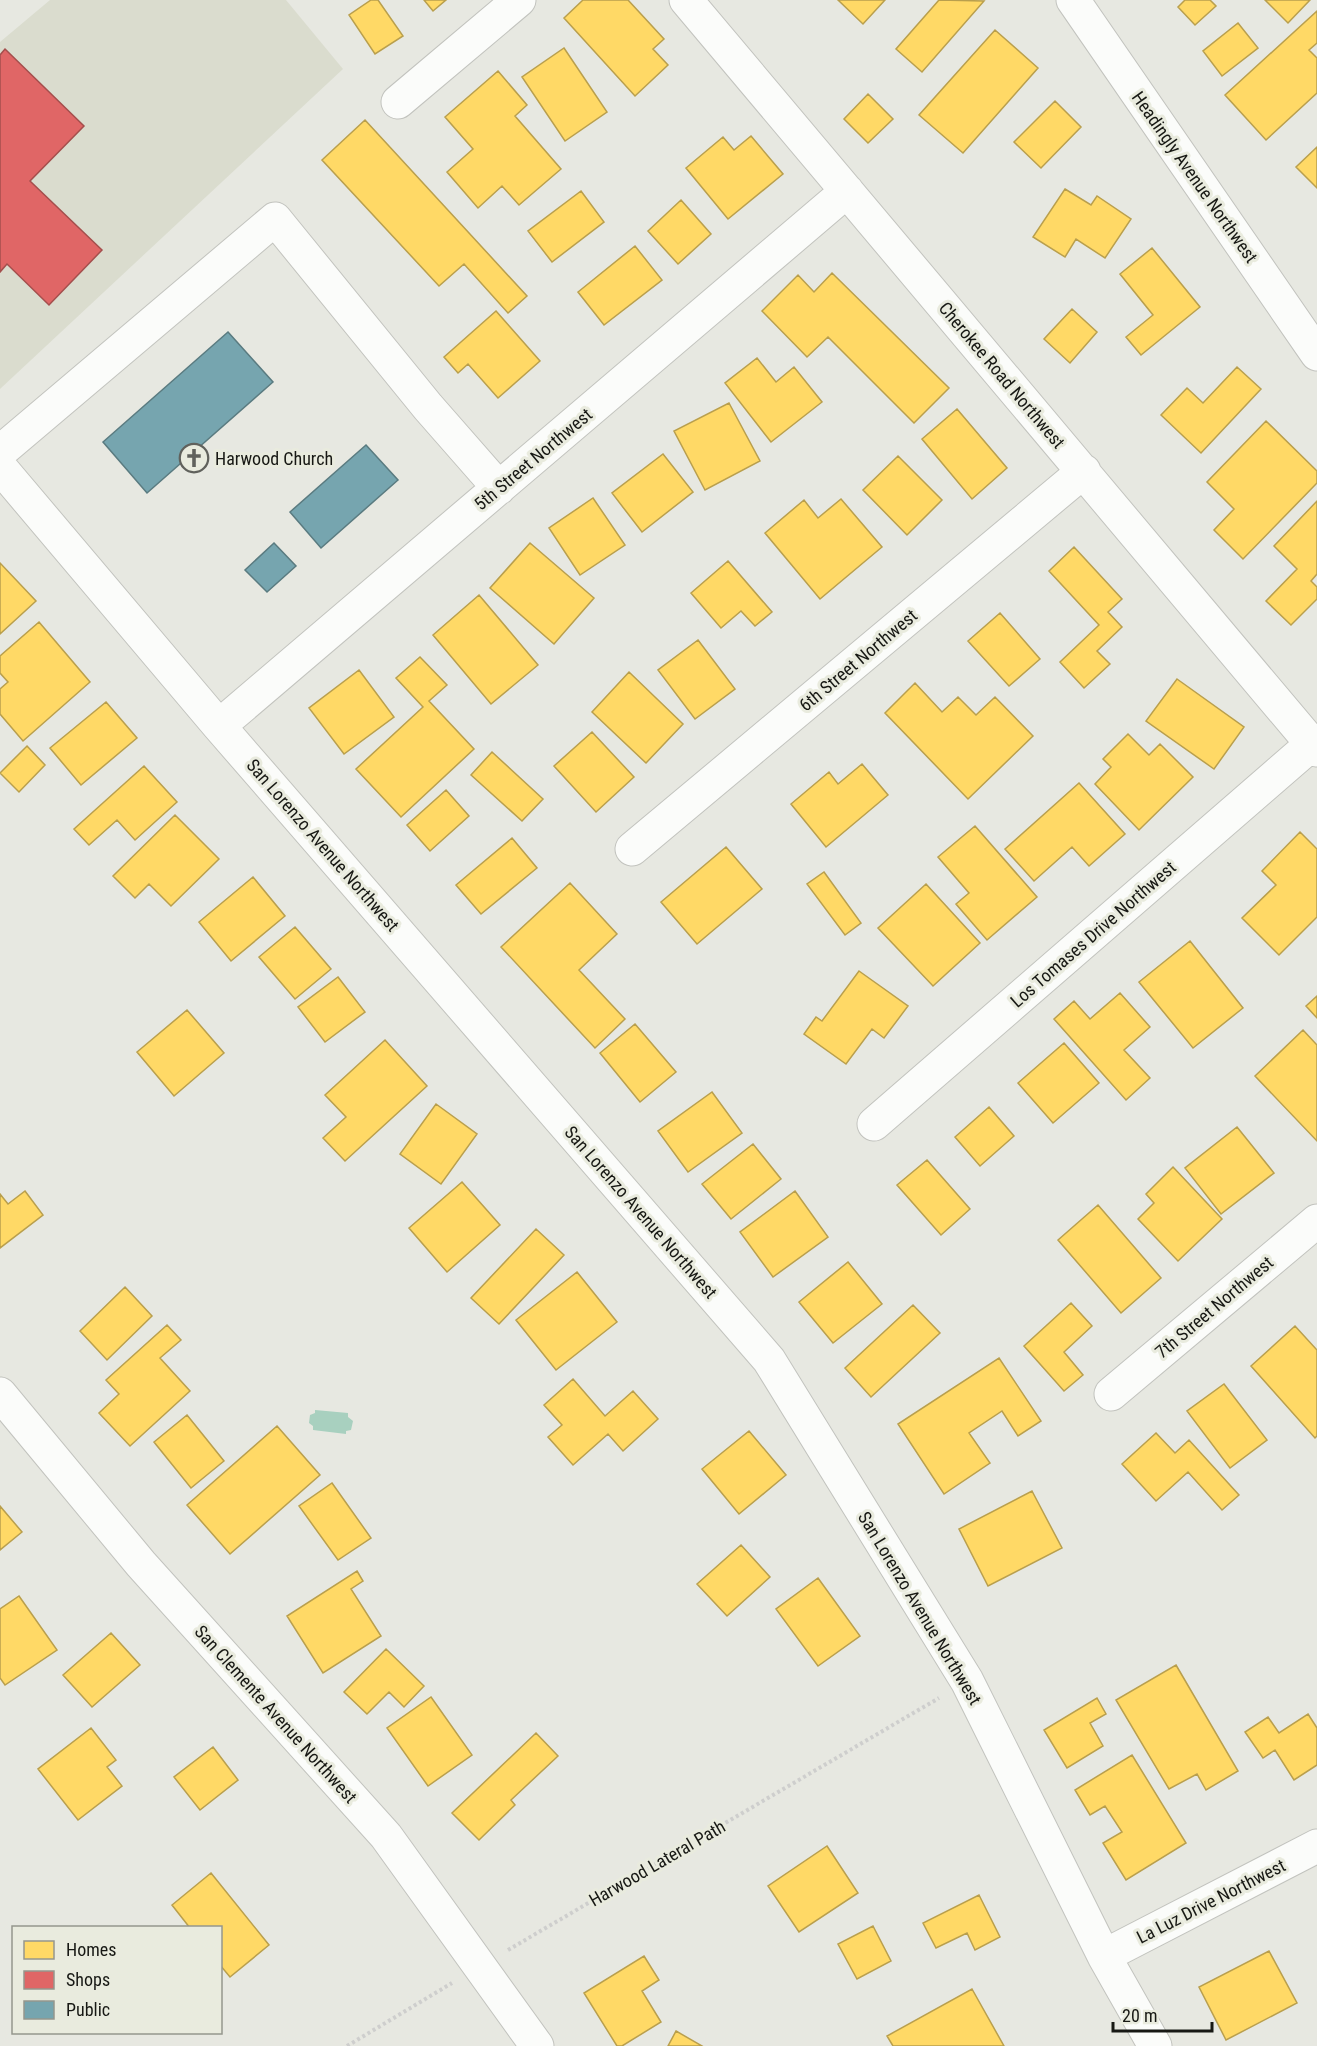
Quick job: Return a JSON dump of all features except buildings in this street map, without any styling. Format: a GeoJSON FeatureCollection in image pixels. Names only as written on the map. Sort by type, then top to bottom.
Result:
{"type":"FeatureCollection","features":[{"type":"Feature","properties":{"kind":"street"},"geometry":{"type":"LineString","coordinates":[[398,102],[519,0]]}},
{"type":"Feature","properties":{"kind":"street","name":"Cherokee Road Northwest"},"geometry":{"type":"LineString","coordinates":[[686,0],[1314,747]]}},
{"type":"Feature","properties":{"kind":"street","name":"Headingly Avenue Northwest"},"geometry":{"type":"LineString","coordinates":[[1073,0],[1317,354]]}},
{"type":"Feature","properties":{"kind":"street","name":"5th Street Northwest"},"geometry":{"type":"LineString","coordinates":[[219,726],[847,191]]}},
{"type":"Feature","properties":{"kind":"street"},"geometry":{"type":"LineString","coordinates":[[0,452],[275,219],[428,407],[499,488]]}},
{"type":"Feature","properties":{"kind":"street","name":"San Lorenzo Avenue Northwest"},"geometry":{"type":"LineString","coordinates":[[0,467],[219,726],[769,1359],[967,1681],[1104,1956],[1155,2046]]}},
{"type":"Feature","properties":{"kind":"street","name":"6th Street Northwest"},"geometry":{"type":"LineString","coordinates":[[632,849],[1084,471]]}},
{"type":"Feature","properties":{"kind":"street","name":"Los Tomases Drive Northwest"},"geometry":{"type":"LineString","coordinates":[[874,1124],[1314,747]]}},
{"type":"Feature","properties":{"kind":"street","name":"7th Street Northwest"},"geometry":{"type":"LineString","coordinates":[[1111,1394],[1317,1221]]}},
{"type":"Feature","properties":{"kind":"street","name":"San Clemente Avenue Northwest"},"geometry":{"type":"LineString","coordinates":[[0,1395],[141,1564],[386,1836],[537,2046]]}},
{"type":"Feature","properties":{"kind":"street","name":"La Luz Drive Northwest"},"geometry":{"type":"LineString","coordinates":[[1104,1956],[1317,1846]]}},
{"type":"Feature","properties":{"kind":"path","name":"Harwood Lateral Path"},"geometry":{"type":"LineString","coordinates":[[347,2046],[967,1681]]}},
{"type":"Feature","properties":{"kind":"shaded area"},"geometry":{"type":"Polygon","coordinates":[[[50,0],[286,0],[343,69],[0,389],[0,42],[50,0]]]}},
{"type":"Feature","properties":{"kind":"shaded area"},"geometry":{"type":"Polygon","coordinates":[[[315,1410],[348,1413],[348,1417],[353,1421],[351,1430],[346,1431],[346,1434],[313,1430],[313,1426],[309,1423],[310,1415],[315,1413],[315,1410]]]}},
{"type":"Feature","properties":{"kind":"place","name":"Harwood Church"},"geometry":{"type":"Point","coordinates":[194,458]}}]}
